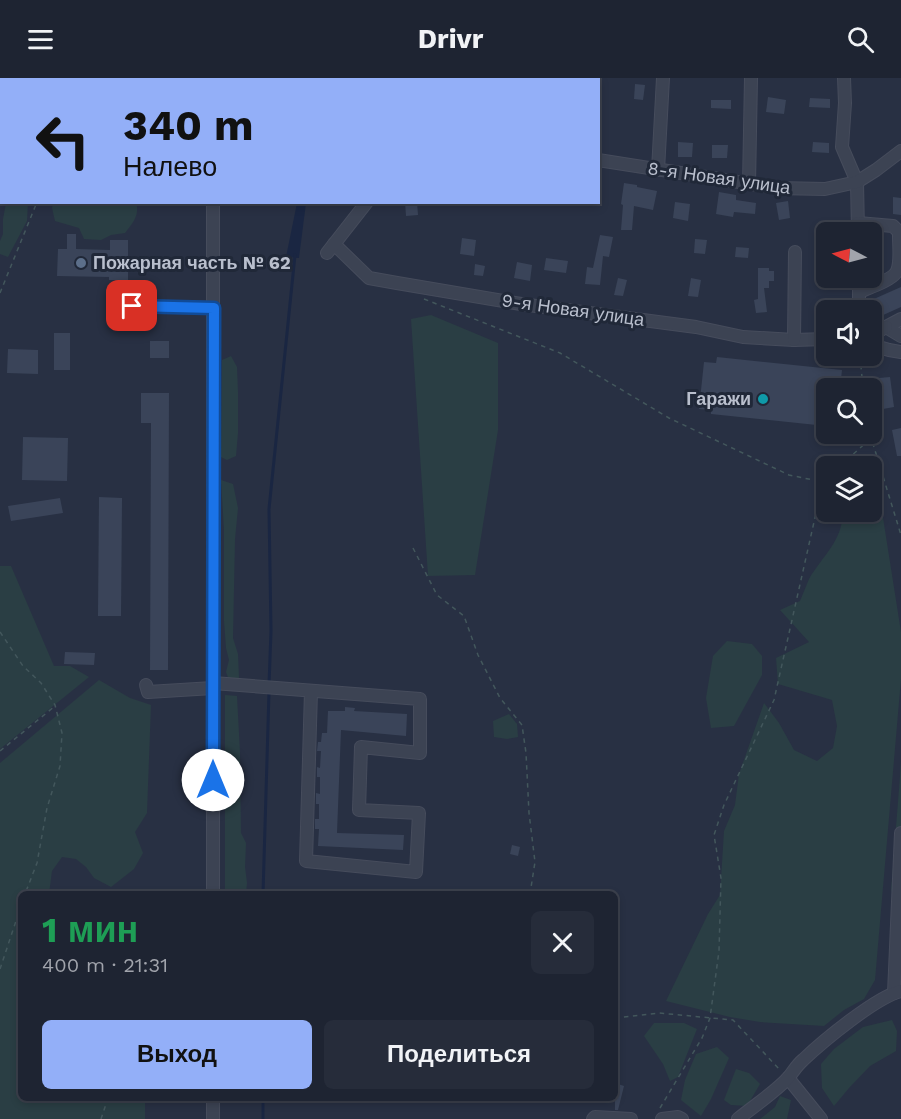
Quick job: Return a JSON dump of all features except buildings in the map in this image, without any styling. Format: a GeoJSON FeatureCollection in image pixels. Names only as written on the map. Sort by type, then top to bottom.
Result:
{"type":"FeatureCollection","features":[{"type":"Feature","properties":{"kind":"street"},"geometry":{"type":"LineString","coordinates":[[658,170],[663,78]]}},
{"type":"Feature","properties":{"kind":"street"},"geometry":{"type":"LineString","coordinates":[[749,184],[751,78]]}},
{"type":"Feature","properties":{"kind":"street"},"geometry":{"type":"LineString","coordinates":[[844,78],[842,147],[857,182],[858,222]]}},
{"type":"Feature","properties":{"kind":"street","name":"8-я Новая улица"},"geometry":{"type":"LineString","coordinates":[[600,160],[777,188],[825,189],[857,182],[895,159],[901,151]]}},
{"type":"Feature","properties":{"kind":"street"},"geometry":{"type":"LineString","coordinates":[[213,204],[213,891]]}},
{"type":"Feature","properties":{"kind":"street","name":"9-я Новая улица"},"geometry":{"type":"LineString","coordinates":[[366,204],[330,249],[369,278],[521,304],[696,327],[743,337],[816,339]]}},
{"type":"Feature","properties":{"kind":"street"},"geometry":{"type":"LineString","coordinates":[[882,227],[893,226],[899,232],[900,237],[897,273],[882,282]]}},
{"type":"Feature","properties":{"kind":"street"},"geometry":{"type":"LineString","coordinates":[[794,340],[795,252]]}},
{"type":"Feature","properties":{"kind":"street"},"geometry":{"type":"LineString","coordinates":[[859,288],[859,300]]}},
{"type":"Feature","properties":{"kind":"street"},"geometry":{"type":"LineString","coordinates":[[859,292],[868,288]]}},
{"type":"Feature","properties":{"kind":"street"},"geometry":{"type":"LineString","coordinates":[[132,306],[214,308]]}},
{"type":"Feature","properties":{"kind":"street"},"geometry":{"type":"LineString","coordinates":[[882,329],[901,319]]}},
{"type":"Feature","properties":{"kind":"street"},"geometry":{"type":"LineString","coordinates":[[886,327],[901,336]]}},
{"type":"Feature","properties":{"kind":"street"},"geometry":{"type":"LineString","coordinates":[[882,348],[901,351]]}},
{"type":"Feature","properties":{"kind":"street"},"geometry":{"type":"LineString","coordinates":[[146,685],[148,692],[213,686],[311,691],[420,699],[420,753],[361,747],[359,810],[419,813],[416,872],[306,861],[311,691]]}},
{"type":"Feature","properties":{"kind":"street"},"geometry":{"type":"LineString","coordinates":[[738,1119],[788,1078],[801,1061],[833,1034],[870,1007],[897,992],[901,833]]}},
{"type":"Feature","properties":{"kind":"street"},"geometry":{"type":"LineString","coordinates":[[788,1078],[821,1119]]}},
{"type":"Feature","properties":{"kind":"street"},"geometry":{"type":"LineString","coordinates":[[213,1101],[213,1119]]}},
{"type":"Feature","properties":{"kind":"street"},"geometry":{"type":"LineString","coordinates":[[661,1114],[682,1119]]}},
{"type":"Feature","properties":{"kind":"street"},"geometry":{"type":"LineString","coordinates":[[593,1119],[595,1117],[631,1119]]}},
{"type":"Feature","properties":{"kind":"path"},"geometry":{"type":"LineString","coordinates":[[0,293],[36,204]]}},
{"type":"Feature","properties":{"kind":"path"},"geometry":{"type":"LineString","coordinates":[[422,298],[560,353],[669,418],[789,475],[816,481]]}},
{"type":"Feature","properties":{"kind":"path"},"geometry":{"type":"LineString","coordinates":[[851,456],[864,444]]}},
{"type":"Feature","properties":{"kind":"path"},"geometry":{"type":"LineString","coordinates":[[873,444],[901,535]]}},
{"type":"Feature","properties":{"kind":"path"},"geometry":{"type":"LineString","coordinates":[[661,1114],[702,1038],[710,1018],[719,951],[721,878],[714,835],[724,805],[774,700],[816,513]]}},
{"type":"Feature","properties":{"kind":"path"},"geometry":{"type":"LineString","coordinates":[[413,548],[436,595],[464,616],[478,655],[500,698],[522,726],[535,862],[530,891]]}},
{"type":"Feature","properties":{"kind":"path"},"geometry":{"type":"LineString","coordinates":[[0,632],[23,666],[41,683],[55,705],[62,733],[60,766],[47,808],[37,863],[27,891]]}},
{"type":"Feature","properties":{"kind":"path"},"geometry":{"type":"LineString","coordinates":[[0,751],[55,705]]}},
{"type":"Feature","properties":{"kind":"path"},"geometry":{"type":"LineString","coordinates":[[0,969],[18,915]]}},
{"type":"Feature","properties":{"kind":"path"},"geometry":{"type":"LineString","coordinates":[[618,1018],[658,1013],[733,1020],[788,1078]]}},
{"type":"Feature","properties":{"kind":"path"},"geometry":{"type":"LineString","coordinates":[[101,1119],[107,1101]]}},
{"type":"Feature","properties":{"kind":"shaded area"},"geometry":{"type":"Polygon","coordinates":[[[6,204],[28,204],[27,221],[8,257],[0,254],[6,204]]]}},
{"type":"Feature","properties":{"kind":"shaded area"},"geometry":{"type":"Polygon","coordinates":[[[53,204],[136,204],[137,207],[133,222],[125,233],[111,235],[101,240],[84,239],[79,228],[55,221],[53,204]]]}},
{"type":"Feature","properties":{"kind":"shaded area"},"geometry":{"type":"Polygon","coordinates":[[[431,315],[498,343],[498,430],[475,575],[428,576],[411,319],[431,315]]]}},
{"type":"Feature","properties":{"kind":"shaded area"},"geometry":{"type":"Polygon","coordinates":[[[231,356],[237,367],[238,433],[236,456],[227,460],[221,457],[222,360],[231,356]]]}},
{"type":"Feature","properties":{"kind":"shaded area"},"geometry":{"type":"Polygon","coordinates":[[[221,480],[233,484],[238,508],[235,539],[233,638],[238,654],[239,678],[229,680],[226,672],[229,660],[224,621],[224,530],[221,480]]]}},
{"type":"Feature","properties":{"kind":"shaded area"},"geometry":{"type":"Polygon","coordinates":[[[882,511],[901,632],[901,679],[875,980],[864,999],[844,1010],[824,1026],[760,1022],[666,1001],[708,914],[720,895],[724,831],[735,805],[739,774],[764,703],[779,723],[794,750],[817,761],[833,748],[837,726],[832,700],[778,684],[776,658],[809,642],[780,610],[800,601],[809,579],[831,548],[842,523],[882,522],[882,511]]]}},
{"type":"Feature","properties":{"kind":"shaded area"},"geometry":{"type":"Polygon","coordinates":[[[0,566],[11,566],[54,666],[70,666],[89,677],[0,749],[0,566]]]}},
{"type":"Feature","properties":{"kind":"shaded area"},"geometry":{"type":"Polygon","coordinates":[[[727,641],[752,644],[762,656],[762,675],[734,726],[711,728],[706,698],[713,656],[727,641]]]}},
{"type":"Feature","properties":{"kind":"shaded area"},"geometry":{"type":"Polygon","coordinates":[[[99,680],[130,698],[151,705],[147,813],[135,832],[143,853],[134,869],[111,887],[94,878],[76,859],[62,857],[52,871],[49,891],[18,891],[18,1101],[145,1101],[145,1119],[0,1119],[0,763],[99,680]]]}},
{"type":"Feature","properties":{"kind":"shaded area"},"geometry":{"type":"Polygon","coordinates":[[[225,695],[237,696],[241,833],[246,843],[247,883],[246,891],[225,891],[225,695]]]}},
{"type":"Feature","properties":{"kind":"shaded area"},"geometry":{"type":"Polygon","coordinates":[[[509,714],[517,724],[518,737],[507,739],[494,737],[493,721],[509,714]]]}},
{"type":"Feature","properties":{"kind":"shaded area"},"geometry":{"type":"Polygon","coordinates":[[[901,761],[901,886],[891,891],[900,776],[901,761]]]}},
{"type":"Feature","properties":{"kind":"shaded area"},"geometry":{"type":"Polygon","coordinates":[[[892,1020],[897,1031],[896,1051],[870,1066],[834,1106],[822,1088],[821,1064],[834,1049],[863,1027],[892,1020]]]}},
{"type":"Feature","properties":{"kind":"shaded area"},"geometry":{"type":"Polygon","coordinates":[[[654,1023],[684,1023],[697,1029],[678,1077],[670,1081],[663,1064],[644,1036],[654,1023]]]}},
{"type":"Feature","properties":{"kind":"shaded area"},"geometry":{"type":"Polygon","coordinates":[[[717,1047],[729,1058],[701,1116],[681,1100],[685,1080],[696,1054],[717,1047]]]}},
{"type":"Feature","properties":{"kind":"shaded area"},"geometry":{"type":"Polygon","coordinates":[[[736,1069],[749,1073],[760,1084],[747,1106],[731,1105],[724,1100],[736,1069]]]}},
{"type":"Feature","properties":{"kind":"shaded area"},"geometry":{"type":"Polygon","coordinates":[[[780,1096],[791,1100],[787,1119],[760,1119],[775,1107],[780,1096]]]}},
{"type":"Feature","properties":{"kind":"water"},"geometry":{"type":"Polygon","coordinates":[[[297,204],[306,204],[299,258],[286,257],[297,204]]]}},
{"type":"Feature","properties":{"kind":"waterway"},"geometry":{"type":"LineString","coordinates":[[269,685],[271,631],[269,509],[295,255]]}},
{"type":"Feature","properties":{"kind":"waterway"},"geometry":{"type":"LineString","coordinates":[[263,891],[269,692]]}},
{"type":"Feature","properties":{"kind":"waterway"},"geometry":{"type":"LineString","coordinates":[[263,1101],[263,1119]]}},
{"type":"Feature","properties":{"kind":"place","name":"Пожарная часть № 62"},"geometry":{"type":"Point","coordinates":[81,263]}},
{"type":"Feature","properties":{"kind":"place","name":"Гаражи"},"geometry":{"type":"Point","coordinates":[763,399]}},
{"type":"Feature","properties":{"kind":"route"},"geometry":{"type":"LineString","coordinates":[[132,306],[214,308],[213,780]]}}]}
